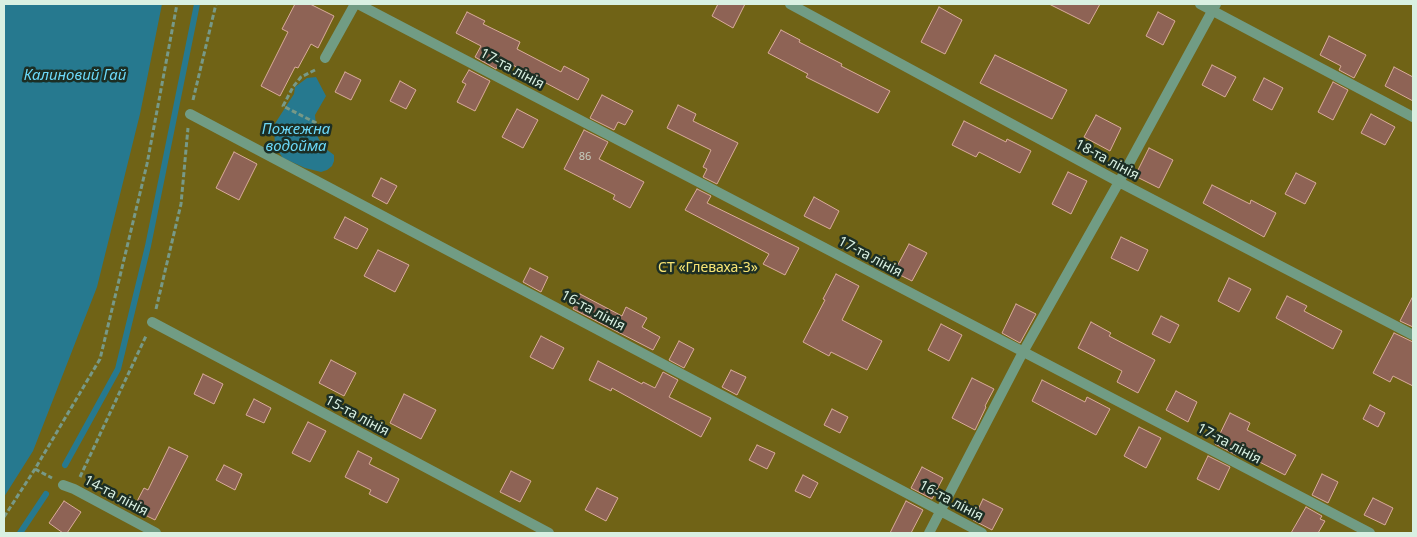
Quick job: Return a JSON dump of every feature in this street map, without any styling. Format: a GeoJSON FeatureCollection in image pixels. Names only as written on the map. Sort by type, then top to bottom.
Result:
{"type":"FeatureCollection","features":[{"type":"Feature","properties":{"kind":"lane"},"geometry":{"type":"LineString","coordinates":[[325,58],[357,4]]}},
{"type":"Feature","properties":{"kind":"lane","name":"17-та лінія"},"geometry":{"type":"LineString","coordinates":[[357,4],[1370,533]]}},
{"type":"Feature","properties":{"kind":"lane","name":"18-та лінія"},"geometry":{"type":"LineString","coordinates":[[790,4],[1119,182],[1413,335]]}},
{"type":"Feature","properties":{"kind":"lane"},"geometry":{"type":"LineString","coordinates":[[1200,4],[1214,7],[1413,117]]}},
{"type":"Feature","properties":{"kind":"lane"},"geometry":{"type":"LineString","coordinates":[[929,533],[1023,352],[1119,182],[1214,7]]}},
{"type":"Feature","properties":{"kind":"lane","name":"16-та лінія"},"geometry":{"type":"LineString","coordinates":[[190,114],[982,533]]}},
{"type":"Feature","properties":{"kind":"lane","name":"15-та лінія"},"geometry":{"type":"LineString","coordinates":[[152,322],[549,533]]}},
{"type":"Feature","properties":{"kind":"lane","name":"14-та лінія"},"geometry":{"type":"LineString","coordinates":[[63,485],[156,533]]}},
{"type":"Feature","properties":{"kind":"path"},"geometry":{"type":"LineString","coordinates":[[4,517],[100,359],[148,164],[177,4]]}},
{"type":"Feature","properties":{"kind":"path"},"geometry":{"type":"LineString","coordinates":[[74,489],[152,322],[180,204],[190,114],[216,4]]}},
{"type":"Feature","properties":{"kind":"path"},"geometry":{"type":"LineString","coordinates":[[318,124],[283,106],[293,87],[301,78],[318,68],[325,58]]}},
{"type":"Feature","properties":{"kind":"green space","name":"СТ «Глеваха-3»"},"geometry":{"type":"Polygon","coordinates":[[[4,4],[1413,4],[1413,533],[4,533],[4,4]]]}},
{"type":"Feature","properties":{"kind":"water","name":"Калиновий Гай"},"geometry":{"type":"Polygon","coordinates":[[[4,4],[162,4],[140,114],[97,287],[33,451],[4,497],[4,4]]]}},
{"type":"Feature","properties":{"kind":"water","name":"Пожежна водойма"},"geometry":{"type":"Polygon","coordinates":[[[316,77],[326,96],[315,115],[317,135],[322,146],[334,155],[332,166],[321,172],[305,168],[283,158],[275,147],[274,125],[294,94],[295,87],[307,78],[316,77]]]}},
{"type":"Feature","properties":{"kind":"building"},"geometry":{"type":"Polygon","coordinates":[[[295,4],[310,4],[334,16],[318,48],[311,44],[298,68],[295,67],[280,96],[261,86],[288,32],[282,29],[295,4]]]}},
{"type":"Feature","properties":{"kind":"building"},"geometry":{"type":"Polygon","coordinates":[[[718,4],[745,4],[733,28],[712,16],[718,4]]]}},
{"type":"Feature","properties":{"kind":"building"},"geometry":{"type":"Polygon","coordinates":[[[1049,4],[1100,4],[1089,24],[1049,4]]]}},
{"type":"Feature","properties":{"kind":"building"},"geometry":{"type":"Polygon","coordinates":[[[939,7],[962,20],[945,54],[921,42],[939,7]]]}},
{"type":"Feature","properties":{"kind":"building"},"geometry":{"type":"Polygon","coordinates":[[[467,12],[485,21],[483,24],[520,42],[517,49],[561,72],[564,66],[589,79],[578,100],[544,82],[542,86],[528,78],[530,74],[501,59],[496,69],[475,57],[481,46],[456,33],[467,12]]]}},
{"type":"Feature","properties":{"kind":"building"},"geometry":{"type":"Polygon","coordinates":[[[1158,12],[1175,21],[1163,45],[1146,36],[1158,12]]]}},
{"type":"Feature","properties":{"kind":"building"},"geometry":{"type":"Polygon","coordinates":[[[781,30],[800,40],[799,42],[842,64],[841,66],[890,91],[878,113],[806,77],[808,74],[768,53],[781,30]]]}},
{"type":"Feature","properties":{"kind":"building"},"geometry":{"type":"Polygon","coordinates":[[[1329,36],[1366,55],[1354,78],[1339,70],[1341,66],[1320,55],[1329,36]]]}},
{"type":"Feature","properties":{"kind":"building"},"geometry":{"type":"Polygon","coordinates":[[[995,55],[1067,90],[1052,119],[980,83],[995,55]]]}},
{"type":"Feature","properties":{"kind":"building"},"geometry":{"type":"Polygon","coordinates":[[[1212,65],[1236,77],[1225,97],[1202,85],[1212,65]]]}},
{"type":"Feature","properties":{"kind":"building"},"geometry":{"type":"Polygon","coordinates":[[[1394,67],[1413,77],[1413,101],[1385,86],[1394,67]]]}},
{"type":"Feature","properties":{"kind":"building"},"geometry":{"type":"Polygon","coordinates":[[[469,70],[490,81],[475,111],[457,102],[466,84],[462,82],[469,70]]]}},
{"type":"Feature","properties":{"kind":"building"},"geometry":{"type":"Polygon","coordinates":[[[345,72],[361,80],[351,100],[335,92],[345,72]]]}},
{"type":"Feature","properties":{"kind":"building"},"geometry":{"type":"Polygon","coordinates":[[[1264,78],[1283,88],[1272,110],[1253,100],[1264,78]]]}},
{"type":"Feature","properties":{"kind":"building"},"geometry":{"type":"Polygon","coordinates":[[[400,81],[416,90],[406,109],[390,101],[400,81]]]}},
{"type":"Feature","properties":{"kind":"building"},"geometry":{"type":"Polygon","coordinates":[[[1333,82],[1348,90],[1333,120],[1318,112],[1333,82]]]}},
{"type":"Feature","properties":{"kind":"building"},"geometry":{"type":"Polygon","coordinates":[[[602,95],[633,111],[625,125],[618,122],[614,130],[590,118],[602,95]]]}},
{"type":"Feature","properties":{"kind":"building"},"geometry":{"type":"Polygon","coordinates":[[[678,105],[696,114],[693,121],[738,143],[717,184],[703,177],[707,169],[703,167],[711,150],[667,128],[678,105]]]}},
{"type":"Feature","properties":{"kind":"building"},"geometry":{"type":"Polygon","coordinates":[[[517,109],[538,120],[523,148],[502,137],[517,109]]]}},
{"type":"Feature","properties":{"kind":"building"},"geometry":{"type":"Polygon","coordinates":[[[1371,114],[1395,127],[1385,145],[1361,133],[1371,114]]]}},
{"type":"Feature","properties":{"kind":"building"},"geometry":{"type":"Polygon","coordinates":[[[1096,115],[1121,128],[1110,151],[1084,137],[1096,115]]]}},
{"type":"Feature","properties":{"kind":"building"},"geometry":{"type":"Polygon","coordinates":[[[964,121],[1006,142],[1007,139],[1031,151],[1020,173],[979,152],[976,157],[952,145],[964,121]]]}},
{"type":"Feature","properties":{"kind":"building"},"geometry":{"type":"Polygon","coordinates":[[[584,130],[608,142],[599,159],[644,182],[630,208],[613,199],[615,195],[564,169],[584,130]]]}},
{"type":"Feature","properties":{"kind":"building"},"geometry":{"type":"Polygon","coordinates":[[[1149,148],[1173,160],[1159,188],[1135,176],[1149,148]]]}},
{"type":"Feature","properties":{"kind":"building"},"geometry":{"type":"Polygon","coordinates":[[[234,152],[257,164],[239,200],[216,188],[234,152]]]}},
{"type":"Feature","properties":{"kind":"building"},"geometry":{"type":"Polygon","coordinates":[[[1068,172],[1087,181],[1071,214],[1052,204],[1068,172]]]}},
{"type":"Feature","properties":{"kind":"building"},"geometry":{"type":"Polygon","coordinates":[[[1296,173],[1316,183],[1305,204],[1285,194],[1296,173]]]}},
{"type":"Feature","properties":{"kind":"building"},"geometry":{"type":"Polygon","coordinates":[[[381,178],[397,186],[387,204],[372,196],[381,178]]]}},
{"type":"Feature","properties":{"kind":"building"},"geometry":{"type":"Polygon","coordinates":[[[1212,185],[1250,204],[1251,200],[1276,213],[1264,237],[1203,203],[1212,185]]]}},
{"type":"Feature","properties":{"kind":"building"},"geometry":{"type":"Polygon","coordinates":[[[697,189],[711,196],[707,203],[799,248],[785,275],[763,264],[769,254],[685,210],[697,189]]]}},
{"type":"Feature","properties":{"kind":"building"},"geometry":{"type":"Polygon","coordinates":[[[814,197],[839,211],[830,229],[804,216],[814,197]]]}},
{"type":"Feature","properties":{"kind":"building"},"geometry":{"type":"Polygon","coordinates":[[[345,217],[368,229],[357,249],[334,238],[345,217]]]}},
{"type":"Feature","properties":{"kind":"building"},"geometry":{"type":"Polygon","coordinates":[[[1121,237],[1148,250],[1138,271],[1111,258],[1121,237]]]}},
{"type":"Feature","properties":{"kind":"building"},"geometry":{"type":"Polygon","coordinates":[[[909,244],[927,253],[912,281],[894,272],[909,244]]]}},
{"type":"Feature","properties":{"kind":"building"},"geometry":{"type":"Polygon","coordinates":[[[378,250],[409,265],[395,292],[364,276],[378,250]]]}},
{"type":"Feature","properties":{"kind":"building"},"geometry":{"type":"Polygon","coordinates":[[[530,268],[548,277],[541,292],[523,282],[530,268]]]}},
{"type":"Feature","properties":{"kind":"building"},"geometry":{"type":"Polygon","coordinates":[[[836,274],[859,286],[842,320],[882,341],[867,370],[831,352],[829,356],[803,342],[836,274]]]}},
{"type":"Feature","properties":{"kind":"building"},"geometry":{"type":"Polygon","coordinates":[[[1229,278],[1251,289],[1239,312],[1218,301],[1229,278]]]}},
{"type":"Feature","properties":{"kind":"building"},"geometry":{"type":"Polygon","coordinates":[[[580,294],[622,316],[626,307],[647,318],[642,327],[660,337],[653,350],[573,309],[580,294]]]}},
{"type":"Feature","properties":{"kind":"building"},"geometry":{"type":"Polygon","coordinates":[[[1287,296],[1307,306],[1304,311],[1342,331],[1333,349],[1276,318],[1287,296]]]}},
{"type":"Feature","properties":{"kind":"building"},"geometry":{"type":"Polygon","coordinates":[[[1413,296],[1413,327],[1400,321],[1413,296]]]}},
{"type":"Feature","properties":{"kind":"building"},"geometry":{"type":"Polygon","coordinates":[[[1016,304],[1036,314],[1020,343],[1002,333],[1016,304]]]}},
{"type":"Feature","properties":{"kind":"building"},"geometry":{"type":"Polygon","coordinates":[[[1161,316],[1179,325],[1170,343],[1152,334],[1161,316]]]}},
{"type":"Feature","properties":{"kind":"building"},"geometry":{"type":"Polygon","coordinates":[[[1091,322],[1111,333],[1109,336],[1155,360],[1138,393],[1117,382],[1122,371],[1078,348],[1091,322]]]}},
{"type":"Feature","properties":{"kind":"building"},"geometry":{"type":"Polygon","coordinates":[[[941,324],[962,335],[949,361],[928,350],[941,324]]]}},
{"type":"Feature","properties":{"kind":"building"},"geometry":{"type":"Polygon","coordinates":[[[1394,333],[1413,342],[1413,386],[1393,376],[1390,382],[1373,373],[1394,333]]]}},
{"type":"Feature","properties":{"kind":"building"},"geometry":{"type":"Polygon","coordinates":[[[541,336],[564,348],[553,369],[530,357],[541,336]]]}},
{"type":"Feature","properties":{"kind":"building"},"geometry":{"type":"Polygon","coordinates":[[[679,341],[694,349],[684,368],[669,360],[679,341]]]}},
{"type":"Feature","properties":{"kind":"building"},"geometry":{"type":"Polygon","coordinates":[[[331,360],[356,373],[344,396],[319,383],[331,360]]]}},
{"type":"Feature","properties":{"kind":"building"},"geometry":{"type":"Polygon","coordinates":[[[598,361],[642,384],[643,382],[655,388],[663,372],[678,380],[669,397],[711,418],[701,437],[612,388],[611,391],[589,380],[598,361]]]}},
{"type":"Feature","properties":{"kind":"building"},"geometry":{"type":"Polygon","coordinates":[[[731,370],[746,377],[737,395],[722,387],[731,370]]]}},
{"type":"Feature","properties":{"kind":"building"},"geometry":{"type":"Polygon","coordinates":[[[203,374],[223,384],[214,404],[194,394],[203,374]]]}},
{"type":"Feature","properties":{"kind":"building"},"geometry":{"type":"Polygon","coordinates":[[[972,378],[994,389],[975,430],[952,418],[972,378]]]}},
{"type":"Feature","properties":{"kind":"building"},"geometry":{"type":"Polygon","coordinates":[[[1042,380],[1085,402],[1087,397],[1110,409],[1096,435],[1032,401],[1042,380]]]}},
{"type":"Feature","properties":{"kind":"building"},"geometry":{"type":"Polygon","coordinates":[[[1176,391],[1197,402],[1188,422],[1166,410],[1176,391]]]}},
{"type":"Feature","properties":{"kind":"building"},"geometry":{"type":"Polygon","coordinates":[[[404,394],[436,410],[421,439],[390,423],[404,394]]]}},
{"type":"Feature","properties":{"kind":"building"},"geometry":{"type":"Polygon","coordinates":[[[254,399],[271,408],[264,423],[246,415],[254,399]]]}},
{"type":"Feature","properties":{"kind":"building"},"geometry":{"type":"Polygon","coordinates":[[[1370,405],[1385,413],[1378,427],[1363,419],[1370,405]]]}},
{"type":"Feature","properties":{"kind":"building"},"geometry":{"type":"Polygon","coordinates":[[[832,409],[848,417],[840,433],[824,425],[832,409]]]}},
{"type":"Feature","properties":{"kind":"building"},"geometry":{"type":"Polygon","coordinates":[[[1230,413],[1250,423],[1247,430],[1296,455],[1285,475],[1238,451],[1236,455],[1215,444],[1230,413]]]}},
{"type":"Feature","properties":{"kind":"building"},"geometry":{"type":"Polygon","coordinates":[[[308,422],[326,431],[310,462],[292,453],[308,422]]]}},
{"type":"Feature","properties":{"kind":"building"},"geometry":{"type":"Polygon","coordinates":[[[1139,427],[1161,438],[1146,468],[1124,456],[1139,427]]]}},
{"type":"Feature","properties":{"kind":"building"},"geometry":{"type":"Polygon","coordinates":[[[757,445],[775,453],[767,469],[749,460],[757,445]]]}},
{"type":"Feature","properties":{"kind":"building"},"geometry":{"type":"Polygon","coordinates":[[[169,447],[188,456],[155,520],[133,509],[144,488],[148,490],[169,447]]]}},
{"type":"Feature","properties":{"kind":"building"},"geometry":{"type":"Polygon","coordinates":[[[358,451],[372,458],[369,464],[399,479],[387,503],[369,494],[371,490],[345,477],[358,451]]]}},
{"type":"Feature","properties":{"kind":"building"},"geometry":{"type":"Polygon","coordinates":[[[1208,456],[1230,467],[1219,490],[1197,479],[1208,456]]]}},
{"type":"Feature","properties":{"kind":"building"},"geometry":{"type":"Polygon","coordinates":[[[224,465],[242,474],[235,490],[216,480],[224,465]]]}},
{"type":"Feature","properties":{"kind":"building"},"geometry":{"type":"Polygon","coordinates":[[[922,467],[943,478],[932,499],[911,488],[922,467]]]}},
{"type":"Feature","properties":{"kind":"building"},"geometry":{"type":"Polygon","coordinates":[[[511,471],[531,481],[520,502],[500,492],[511,471]]]}},
{"type":"Feature","properties":{"kind":"building"},"geometry":{"type":"Polygon","coordinates":[[[1322,474],[1338,482],[1328,503],[1312,495],[1322,474]]]}},
{"type":"Feature","properties":{"kind":"building"},"geometry":{"type":"Polygon","coordinates":[[[803,475],[818,483],[810,498],[795,491],[803,475]]]}},
{"type":"Feature","properties":{"kind":"building"},"geometry":{"type":"Polygon","coordinates":[[[597,488],[618,498],[606,521],[585,510],[597,488]]]}},
{"type":"Feature","properties":{"kind":"building"},"geometry":{"type":"Polygon","coordinates":[[[1373,498],[1393,508],[1385,525],[1364,515],[1373,498]]]}},
{"type":"Feature","properties":{"kind":"building"},"geometry":{"type":"Polygon","coordinates":[[[983,499],[1003,509],[992,530],[973,520],[983,499]]]}},
{"type":"Feature","properties":{"kind":"building"},"geometry":{"type":"Polygon","coordinates":[[[64,501],[81,512],[67,533],[63,533],[49,523],[64,501]]]}},
{"type":"Feature","properties":{"kind":"building"},"geometry":{"type":"Polygon","coordinates":[[[906,501],[923,510],[911,533],[890,533],[906,501]]]}},
{"type":"Feature","properties":{"kind":"building"},"geometry":{"type":"Polygon","coordinates":[[[1306,507],[1322,516],[1320,519],[1325,521],[1318,533],[1291,533],[1306,507]]]}},
{"type":"Feature","properties":{"kind":"waterway"},"geometry":{"type":"LineString","coordinates":[[65,465],[118,369],[148,246],[197,4]]}},
{"type":"Feature","properties":{"kind":"waterway"},"geometry":{"type":"LineString","coordinates":[[20,533],[46,494]]}}]}
